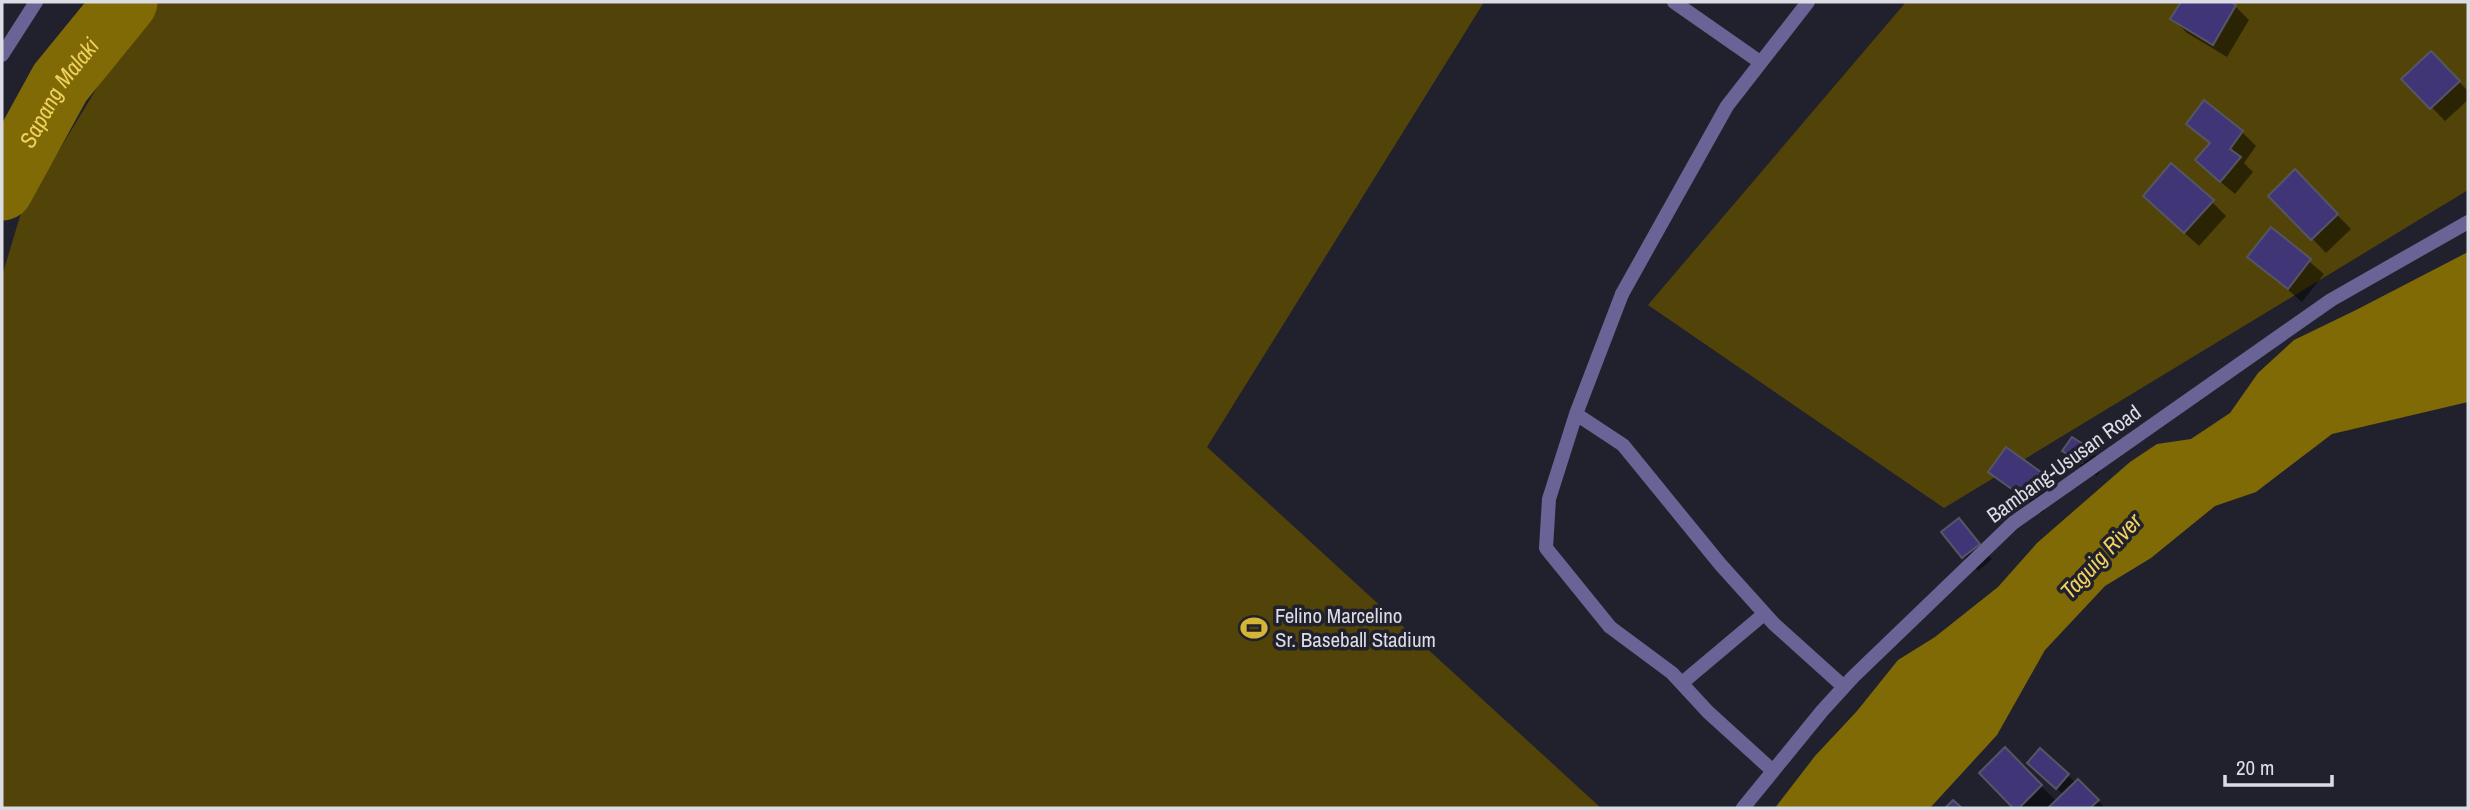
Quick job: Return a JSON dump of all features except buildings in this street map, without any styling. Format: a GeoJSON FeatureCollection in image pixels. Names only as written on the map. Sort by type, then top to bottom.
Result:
{"type":"FeatureCollection","features":[{"type":"Feature","properties":{"kind":"street"},"geometry":{"type":"LineString","coordinates":[[2,55],[36,2]]}},
{"type":"Feature","properties":{"kind":"street"},"geometry":{"type":"LineString","coordinates":[[1674,2],[1760,62]]}},
{"type":"Feature","properties":{"kind":"street"},"geometry":{"type":"LineString","coordinates":[[1773,771],[1708,712],[1672,673],[1610,627],[1546,548],[1549,499],[1576,414],[1622,294],[1727,106],[1808,2]]}},
{"type":"Feature","properties":{"kind":"street","name":"Bambang-Ususan Road"},"geometry":{"type":"LineString","coordinates":[[1743,808],[1844,687],[2013,523],[2331,300],[2468,222]]}},
{"type":"Feature","properties":{"kind":"street"},"geometry":{"type":"LineString","coordinates":[[1576,414],[1623,445],[1764,614],[1844,687]]}},
{"type":"Feature","properties":{"kind":"street"},"geometry":{"type":"LineString","coordinates":[[1682,683],[1764,614]]}},
{"type":"Feature","properties":{"kind":"shaded area"},"geometry":{"type":"Polygon","coordinates":[[[156,2],[1484,2],[1207,447],[1601,808],[2,808],[2,276],[21,213],[137,22],[156,2]]]}},
{"type":"Feature","properties":{"kind":"shaded area"},"geometry":{"type":"Polygon","coordinates":[[[1906,2],[2468,2],[2468,190],[1944,508],[1648,305],[1906,2]]]}},
{"type":"Feature","properties":{"kind":"water","name":"Taguig River"},"geometry":{"type":"Polygon","coordinates":[[[2468,252],[2468,402],[2332,434],[2256,492],[2215,506],[2151,558],[2105,586],[2045,650],[1997,735],[1930,808],[1775,808],[1815,756],[1857,711],[1898,660],[1935,637],[1998,587],[2037,543],[2130,462],[2157,444],[2191,439],[2230,413],[2258,373],[2294,340],[2468,252]]]}},
{"type":"Feature","properties":{"kind":"waterway","name":"Sapang Malaki"},"geometry":{"type":"LineString","coordinates":[[2,189],[60,83],[126,2]]}},
{"type":"Feature","properties":{"kind":"place","name":"Felino Marcelino Sr. Baseball Stadium"},"geometry":{"type":"Point","coordinates":[1254,628]}}]}
